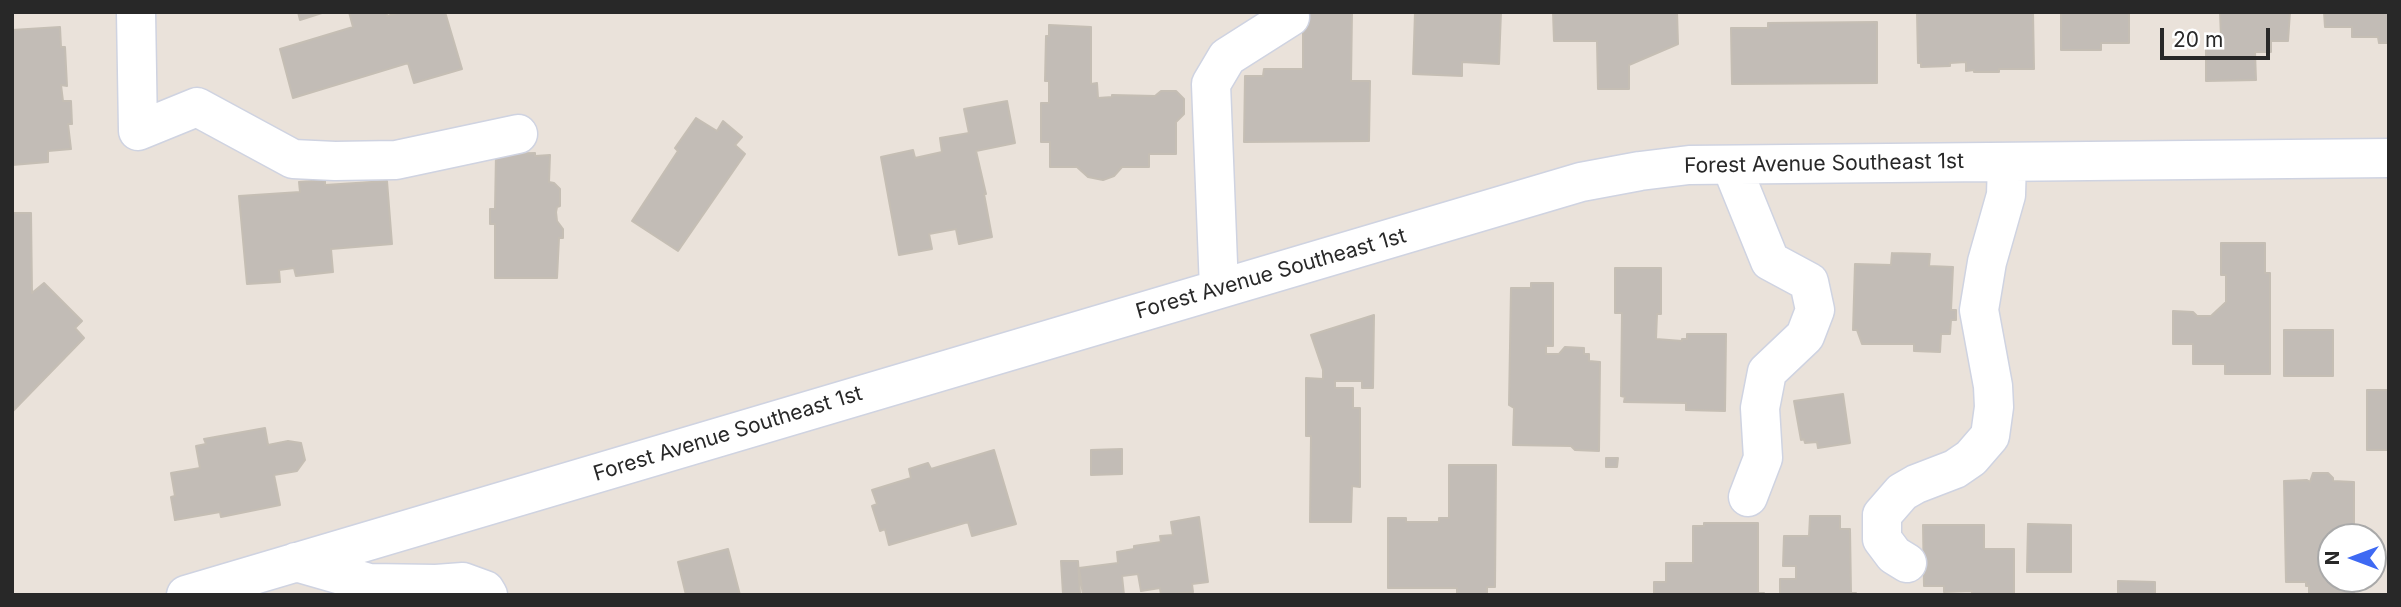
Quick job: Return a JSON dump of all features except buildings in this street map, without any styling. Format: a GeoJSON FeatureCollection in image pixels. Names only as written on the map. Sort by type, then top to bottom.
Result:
{"type":"FeatureCollection","features":[{"type":"Feature","properties":{"kind":"street"},"geometry":{"type":"LineString","coordinates":[[136,12],[138,131],[197,107],[293,159],[334,161],[396,160],[518,134]]}},
{"type":"Feature","properties":{"kind":"street"},"geometry":{"type":"LineString","coordinates":[[1219,289],[1211,84],[1227,57],[1290,17]]}},
{"type":"Feature","properties":{"kind":"street","name":"Forest Avenue Southeast 1st"},"geometry":{"type":"LineString","coordinates":[[186,595],[1581,182],[1665,168],[1731,164],[2389,158]]}},
{"type":"Feature","properties":{"kind":"street"},"geometry":{"type":"LineString","coordinates":[[1907,564],[1894,555],[1882,539],[1882,515],[1902,492],[1955,469],[1971,458],[1990,436],[1994,407],[1993,386],[1980,323],[1980,302],[1987,262],[2006,195],[2007,162]]}},
{"type":"Feature","properties":{"kind":"street"},"geometry":{"type":"LineString","coordinates":[[1731,164],[1770,261],[1809,282],[1815,310],[1805,336],[1768,372],[1760,408],[1763,457],[1748,497]]}},
{"type":"Feature","properties":{"kind":"street"},"geometry":{"type":"LineString","coordinates":[[296,562],[369,583],[463,582],[485,590],[488,595]]}}]}
